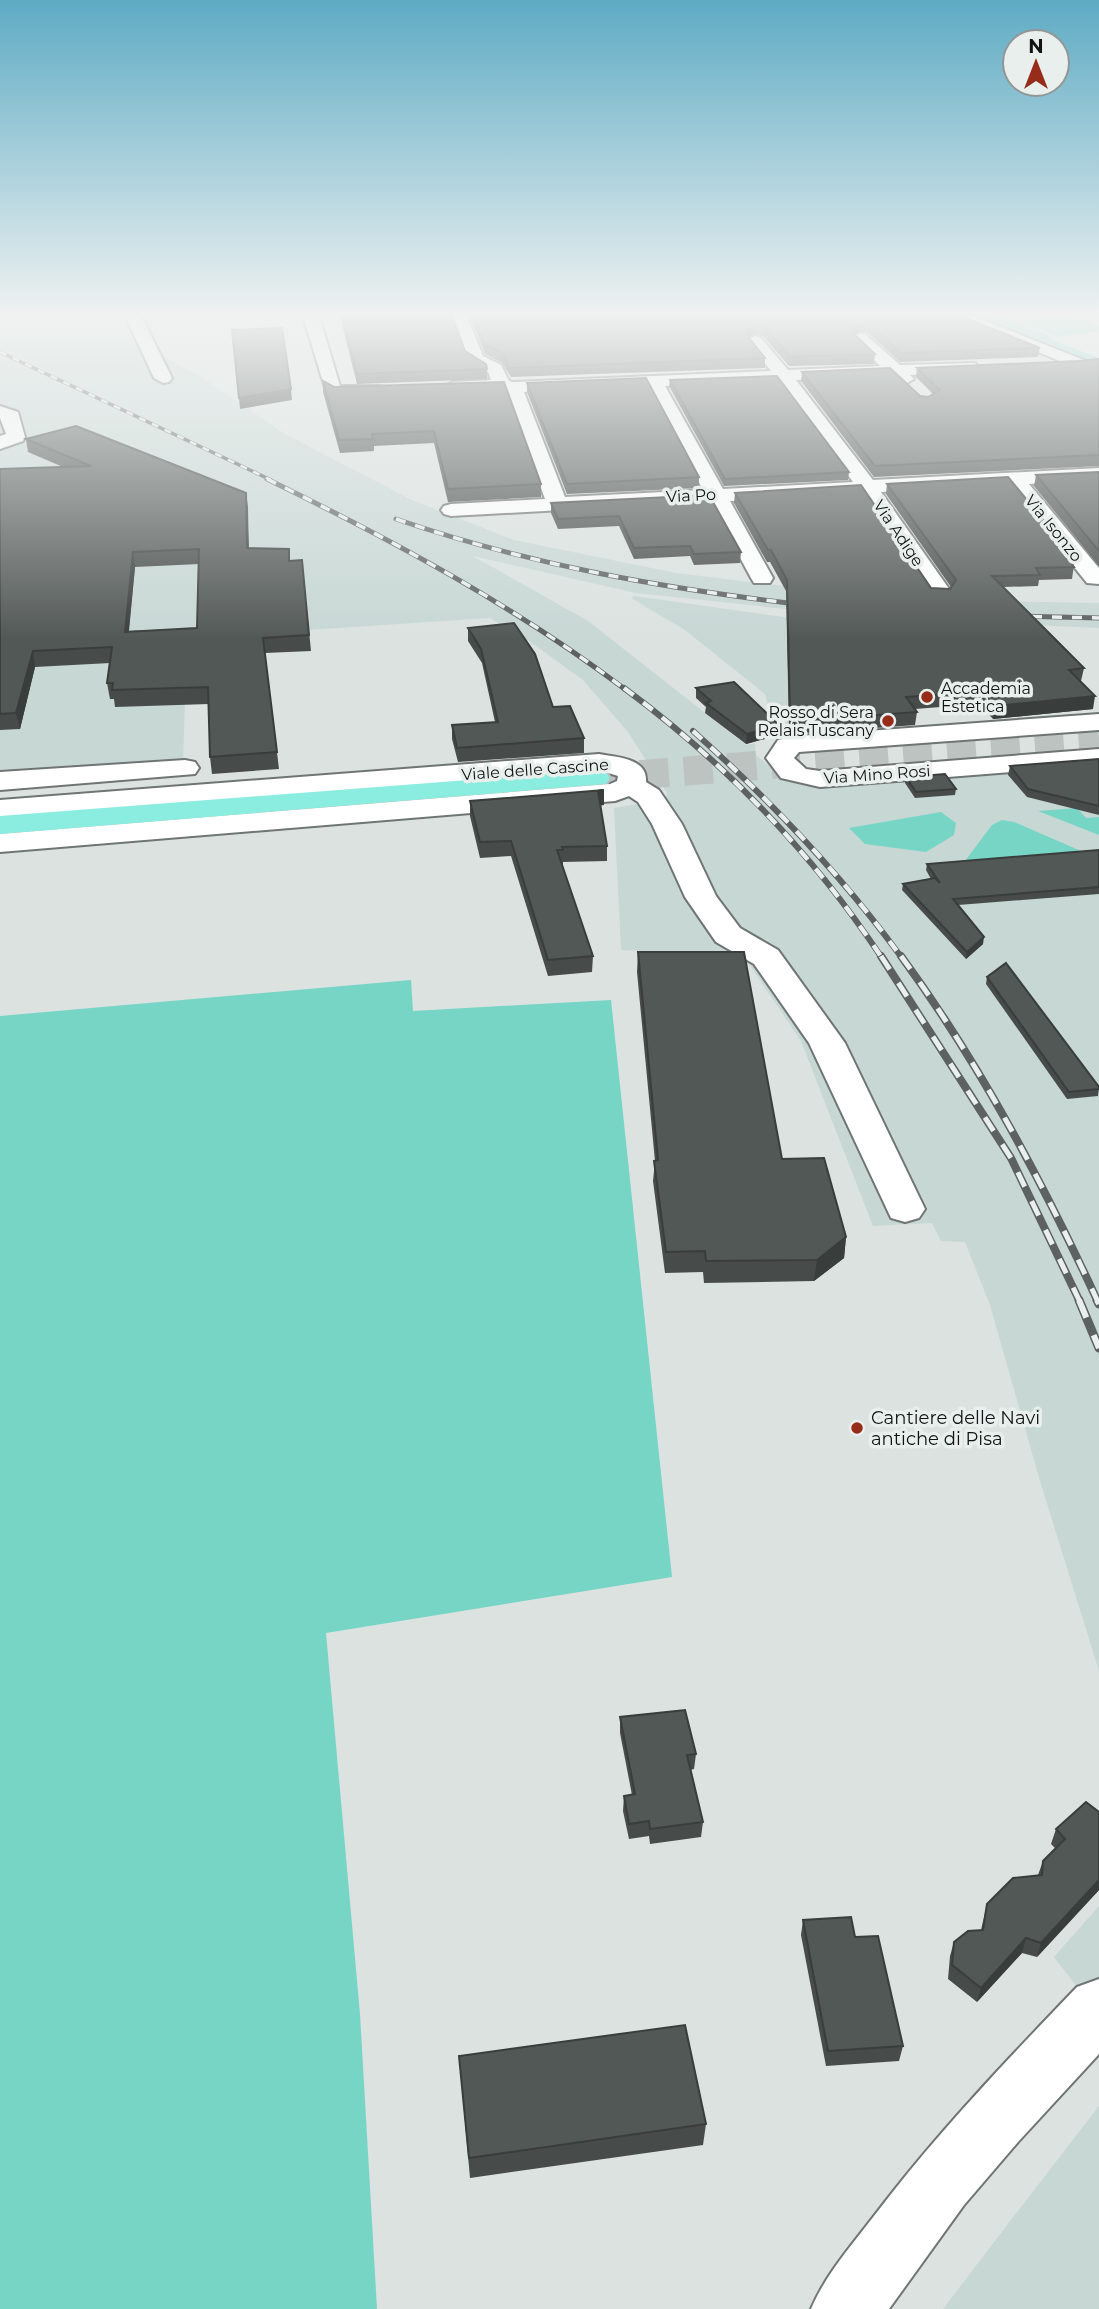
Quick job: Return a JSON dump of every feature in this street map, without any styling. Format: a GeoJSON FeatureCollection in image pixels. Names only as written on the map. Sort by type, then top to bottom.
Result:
{"type":"FeatureCollection","features":[{"type":"Feature","properties":{"kind":"main road","name":"Viale delle Cascine"},"geometry":{"type":"LineString","coordinates":[[0,825],[596,778]]}},
{"type":"Feature","properties":{"kind":"street"},"geometry":{"type":"LineString","coordinates":[[0,443],[16,437],[13,424]]}},
{"type":"Feature","properties":{"kind":"street"},"geometry":{"type":"LineString","coordinates":[[524,424],[557,504]]}},
{"type":"Feature","properties":{"kind":"street"},"geometry":{"type":"LineString","coordinates":[[678,424],[761,578]]}},
{"type":"Feature","properties":{"kind":"street","name":"Via Adige"},"geometry":{"type":"LineString","coordinates":[[821,424],[940,593]]}},
{"type":"Feature","properties":{"kind":"street","name":"Via Po"},"geometry":{"type":"LineString","coordinates":[[451,510],[1099,474]]}},
{"type":"Feature","properties":{"kind":"street","name":"Via Isonzo"},"geometry":{"type":"LineString","coordinates":[[1014,479],[1095,578]]}},
{"type":"Feature","properties":{"kind":"street","name":"Via Mino Rosi"},"geometry":{"type":"LineString","coordinates":[[1099,722],[811,742],[788,746],[780,758],[782,766],[797,776],[820,779],[1099,757]]}},
{"type":"Feature","properties":{"kind":"street","name":"Viale delle Cascine"},"geometry":{"type":"LineString","coordinates":[[0,809],[599,762],[625,767],[632,775],[631,785],[615,792],[0,843]]}},
{"type":"Feature","properties":{"kind":"street"},"geometry":{"type":"LineString","coordinates":[[0,781],[198,767]]}},
{"type":"Feature","properties":{"kind":"street"},"geometry":{"type":"LineString","coordinates":[[631,785],[649,796],[667,824],[701,897],[728,935],[766,957],[827,1042],[905,1209]]}},
{"type":"Feature","properties":{"kind":"street"},"geometry":{"type":"LineString","coordinates":[[846,2309],[942,2182],[995,2119],[1099,2009]]}},
{"type":"Feature","properties":{"kind":"shaded area"},"geometry":{"type":"Polygon","coordinates":[[[0,424],[270,424],[412,500],[514,540],[676,573],[775,585],[980,601],[1099,603],[1099,628],[862,617],[636,593],[473,556],[588,621],[746,745],[755,743],[756,755],[787,781],[811,785],[1099,763],[1099,1671],[1040,1481],[990,1305],[965,1242],[941,1241],[932,1223],[873,1226],[801,1041],[743,955],[621,950],[614,808],[666,799],[667,793],[628,732],[583,680],[525,638],[490,618],[187,638],[183,762],[0,775],[0,424]]]}},
{"type":"Feature","properties":{"kind":"shaded area"},"geometry":{"type":"Polygon","coordinates":[[[634,596],[797,619],[840,703],[830,735],[785,736],[771,717],[765,694],[685,630],[631,598],[634,596]]]}},
{"type":"Feature","properties":{"kind":"shaded area"},"geometry":{"type":"Polygon","coordinates":[[[1099,1906],[1099,2015],[1054,1957],[1099,1906]]]}},
{"type":"Feature","properties":{"kind":"shaded area"},"geometry":{"type":"Polygon","coordinates":[[[1099,2106],[1099,2309],[943,2309],[1014,2216],[1099,2106]]]}},
{"type":"Feature","properties":{"kind":"green space"},"geometry":{"type":"Polygon","coordinates":[[[1077,808],[1086,818],[1099,817],[1099,835],[1038,811],[1077,808]]]}},
{"type":"Feature","properties":{"kind":"green space"},"geometry":{"type":"Polygon","coordinates":[[[941,812],[956,823],[954,835],[926,852],[865,844],[849,828],[941,812]]]}},
{"type":"Feature","properties":{"kind":"green space"},"geometry":{"type":"Polygon","coordinates":[[[1002,820],[1014,822],[1081,851],[965,861],[992,825],[1002,820]]]}},
{"type":"Feature","properties":{"kind":"green space"},"geometry":{"type":"Polygon","coordinates":[[[411,980],[413,1011],[611,1000],[672,1577],[326,1633],[360,2014],[377,2309],[0,2309],[0,1016],[411,980]]]}},
{"type":"Feature","properties":{"kind":"building"},"geometry":{"type":"Polygon","coordinates":[[[335,424],[519,424],[541,484],[448,489],[434,431],[372,434],[373,439],[339,440],[335,424]]]}},
{"type":"Feature","properties":{"kind":"building"},"geometry":{"type":"Polygon","coordinates":[[[543,424],[670,424],[699,477],[567,484],[543,424]]]}},
{"type":"Feature","properties":{"kind":"building"},"geometry":{"type":"Polygon","coordinates":[[[694,424],[813,424],[849,472],[725,479],[694,424]]]}},
{"type":"Feature","properties":{"kind":"building"},"geometry":{"type":"Polygon","coordinates":[[[842,424],[1099,424],[1099,455],[875,466],[842,424]]]}},
{"type":"Feature","properties":{"kind":"building"},"geometry":{"type":"Polygon","coordinates":[[[76,426],[246,493],[247,548],[289,549],[289,561],[302,560],[309,635],[263,638],[277,752],[210,757],[208,687],[112,690],[113,683],[107,683],[112,647],[33,651],[16,713],[0,714],[0,469],[91,466],[26,439],[76,426]],[[199,549],[133,552],[125,632],[197,628],[199,549]]]}},
{"type":"Feature","properties":{"kind":"building"},"geometry":{"type":"Polygon","coordinates":[[[1099,472],[1099,551],[1036,475],[1099,472]]]}},
{"type":"Feature","properties":{"kind":"building"},"geometry":{"type":"Polygon","coordinates":[[[1008,477],[1075,558],[1068,559],[1074,567],[1036,568],[1040,575],[992,576],[1084,668],[1069,670],[1095,696],[995,706],[981,691],[906,697],[917,712],[811,720],[790,717],[787,580],[735,493],[861,485],[931,588],[950,589],[956,580],[887,484],[1008,477]]]}},
{"type":"Feature","properties":{"kind":"building"},"geometry":{"type":"Polygon","coordinates":[[[709,495],[741,552],[694,554],[690,546],[634,548],[619,516],[558,519],[551,503],[709,495]]]}},
{"type":"Feature","properties":{"kind":"building"},"geometry":{"type":"Polygon","coordinates":[[[514,623],[535,654],[553,707],[570,706],[584,738],[457,748],[452,725],[498,722],[481,649],[468,628],[514,623]]]}},
{"type":"Feature","properties":{"kind":"building"},"geometry":{"type":"Polygon","coordinates":[[[734,682],[779,725],[747,734],[706,703],[711,701],[696,688],[734,682]]]}},
{"type":"Feature","properties":{"kind":"building"},"geometry":{"type":"Polygon","coordinates":[[[1099,759],[1099,806],[1028,789],[1010,766],[1099,759]]]}},
{"type":"Feature","properties":{"kind":"building"},"geometry":{"type":"Polygon","coordinates":[[[945,774],[956,789],[916,792],[906,777],[945,774]]]}},
{"type":"Feature","properties":{"kind":"building"},"geometry":{"type":"Polygon","coordinates":[[[604,790],[598,791],[607,846],[562,847],[563,850],[557,850],[593,956],[548,960],[511,841],[480,842],[470,801],[604,790]]]}},
{"type":"Feature","properties":{"kind":"building"},"geometry":{"type":"Polygon","coordinates":[[[1099,850],[1099,887],[953,899],[984,937],[967,952],[903,884],[935,878],[940,883],[927,864],[1099,850]]]}},
{"type":"Feature","properties":{"kind":"building"},"geometry":{"type":"Polygon","coordinates":[[[638,952],[744,952],[782,1159],[824,1158],[846,1237],[817,1260],[706,1261],[705,1251],[666,1252],[654,1161],[658,1160],[638,952]]]}},
{"type":"Feature","properties":{"kind":"building"},"geometry":{"type":"Polygon","coordinates":[[[1006,963],[1099,1089],[1069,1092],[987,977],[1006,963]]]}},
{"type":"Feature","properties":{"kind":"building"},"geometry":{"type":"Polygon","coordinates":[[[685,1710],[696,1754],[687,1755],[703,1822],[650,1829],[649,1821],[629,1824],[624,1796],[635,1794],[620,1717],[685,1710]]]}},
{"type":"Feature","properties":{"kind":"building"},"geometry":{"type":"Polygon","coordinates":[[[1086,1802],[1099,1812],[1099,1880],[1041,1943],[1026,1938],[981,1988],[952,1965],[954,1942],[968,1931],[983,1930],[987,1904],[1013,1878],[1042,1875],[1043,1861],[1065,1839],[1056,1829],[1086,1802]]]}},
{"type":"Feature","properties":{"kind":"building"},"geometry":{"type":"Polygon","coordinates":[[[851,1917],[855,1937],[878,1936],[903,2046],[828,2051],[803,1920],[851,1917]]]}},
{"type":"Feature","properties":{"kind":"building"},"geometry":{"type":"Polygon","coordinates":[[[685,2025],[706,2124],[469,2158],[459,2056],[685,2025]]]}},
{"type":"Feature","properties":{"kind":"tunnel"},"geometry":{"type":"LineString","coordinates":[[596,778],[1099,739]]}},
{"type":"Feature","properties":{"kind":"railway"},"geometry":{"type":"LineString","coordinates":[[152,424],[271,480]]}},
{"type":"Feature","properties":{"kind":"railway"},"geometry":{"type":"LineString","coordinates":[[267,479],[406,550],[497,602],[626,690]]}},
{"type":"Feature","properties":{"kind":"railway"},"geometry":{"type":"LineString","coordinates":[[396,519],[497,550],[599,573],[806,605]]}},
{"type":"Feature","properties":{"kind":"railway"},"geometry":{"type":"LineString","coordinates":[[1012,616],[1099,618]]}},
{"type":"Feature","properties":{"kind":"railway"},"geometry":{"type":"LineString","coordinates":[[624,688],[697,747],[765,812],[827,882],[882,958]]}},
{"type":"Feature","properties":{"kind":"railway"},"geometry":{"type":"LineString","coordinates":[[693,731],[804,839],[855,897],[902,958]]}},
{"type":"Feature","properties":{"kind":"railway"},"geometry":{"type":"LineString","coordinates":[[881,956],[1011,1158],[1080,1302]]}},
{"type":"Feature","properties":{"kind":"railway"},"geometry":{"type":"LineString","coordinates":[[901,956],[957,1039],[1008,1124],[1055,1212],[1098,1302]]}},
{"type":"Feature","properties":{"kind":"railway"},"geometry":{"type":"LineString","coordinates":[[1079,1300],[1099,1348]]}},
{"type":"Feature","properties":{"kind":"place","name":"Accademia Estetica"},"geometry":{"type":"Point","coordinates":[927,697]}},
{"type":"Feature","properties":{"kind":"place","name":"Rosso di Sera Relais Tuscany"},"geometry":{"type":"Point","coordinates":[888,721]}},
{"type":"Feature","properties":{"kind":"place","name":"Cantiere delle Navi antiche di Pisa"},"geometry":{"type":"Point","coordinates":[857,1428]}}]}
